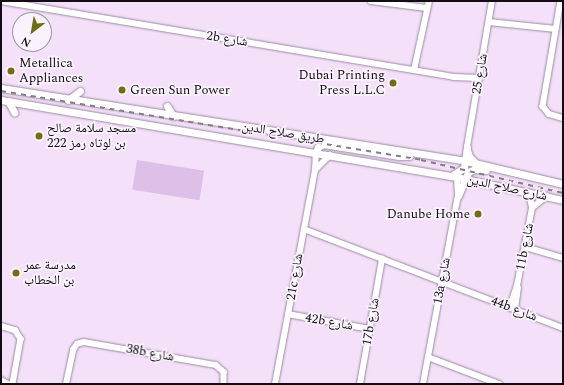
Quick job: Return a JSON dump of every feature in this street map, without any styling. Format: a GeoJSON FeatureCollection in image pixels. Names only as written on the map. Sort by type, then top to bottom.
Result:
{"type":"FeatureCollection","features":[{"type":"Feature","properties":{"kind":"main road","name":"طريق صلاح الدين"},"geometry":{"type":"LineString","coordinates":[[1,88],[68,100],[466,161],[563,184]]}},
{"type":"Feature","properties":{"kind":"main road"},"geometry":{"type":"LineString","coordinates":[[68,100],[80,91]]}},
{"type":"Feature","properties":{"kind":"main road"},"geometry":{"type":"LineString","coordinates":[[4,101],[14,112]]}},
{"type":"Feature","properties":{"kind":"main road","name":"طريق صلاح الدين"},"geometry":{"type":"LineString","coordinates":[[4,101],[454,176]]}},
{"type":"Feature","properties":{"kind":"main road"},"geometry":{"type":"LineString","coordinates":[[167,106],[173,116]]}},
{"type":"Feature","properties":{"kind":"main road"},"geometry":{"type":"LineString","coordinates":[[316,153],[318,147],[323,144],[399,156],[415,154]]}},
{"type":"Feature","properties":{"kind":"main road"},"geometry":{"type":"LineString","coordinates":[[454,176],[462,170],[466,161],[467,147]]}},
{"type":"Feature","properties":{"kind":"main road"},"geometry":{"type":"LineString","coordinates":[[458,196],[468,172],[478,168],[528,180],[544,180]]}},
{"type":"Feature","properties":{"kind":"main road"},"geometry":{"type":"LineString","coordinates":[[415,178],[424,171]]}},
{"type":"Feature","properties":{"kind":"main road","name":"شارع صلاح الدين"},"geometry":{"type":"LineString","coordinates":[[454,176],[563,200]]}},
{"type":"Feature","properties":{"kind":"street","name":"2b شارع"},"geometry":{"type":"LineString","coordinates":[[1,1],[479,81]]}},
{"type":"Feature","properties":{"kind":"street"},"geometry":{"type":"LineString","coordinates":[[371,1],[427,10]]}},
{"type":"Feature","properties":{"kind":"street"},"geometry":{"type":"LineString","coordinates":[[416,70],[429,1]]}},
{"type":"Feature","properties":{"kind":"street","name":"شارع 25"},"geometry":{"type":"LineString","coordinates":[[467,147],[492,1]]}},
{"type":"Feature","properties":{"kind":"street"},"geometry":{"type":"LineString","coordinates":[[561,1],[543,102],[544,109],[552,115],[563,118]]}},
{"type":"Feature","properties":{"kind":"street"},"geometry":{"type":"LineString","coordinates":[[489,20],[556,31]]}},
{"type":"Feature","properties":{"kind":"street"},"geometry":{"type":"LineString","coordinates":[[450,159],[462,154],[467,147]]}},
{"type":"Feature","properties":{"kind":"street"},"geometry":{"type":"LineString","coordinates":[[467,147],[470,158],[479,164]]}},
{"type":"Feature","properties":{"kind":"street","name":"21c شارع"},"geometry":{"type":"LineString","coordinates":[[275,384],[315,170],[316,153]]}},
{"type":"Feature","properties":{"kind":"street"},"geometry":{"type":"LineString","coordinates":[[315,170],[330,155]]}},
{"type":"Feature","properties":{"kind":"street","name":"13a شارع"},"geometry":{"type":"LineString","coordinates":[[423,384],[458,196],[454,176]]}},
{"type":"Feature","properties":{"kind":"street","name":"11b شارع"},"geometry":{"type":"LineString","coordinates":[[512,308],[532,208],[530,198],[522,191]]}},
{"type":"Feature","properties":{"kind":"street","name":"11b شارع"},"geometry":{"type":"LineString","coordinates":[[532,208],[547,196]]}},
{"type":"Feature","properties":{"kind":"street","name":"44b شارع"},"geometry":{"type":"LineString","coordinates":[[304,231],[330,239],[563,328]]}},
{"type":"Feature","properties":{"kind":"street"},"geometry":{"type":"LineString","coordinates":[[525,247],[563,258]]}},
{"type":"Feature","properties":{"kind":"street","name":"17b شارع"},"geometry":{"type":"LineString","coordinates":[[360,384],[382,259]]}},
{"type":"Feature","properties":{"kind":"street","name":"42b شارع"},"geometry":{"type":"LineString","coordinates":[[288,314],[370,329]]}},
{"type":"Feature","properties":{"kind":"street"},"geometry":{"type":"LineString","coordinates":[[1,326],[18,333],[21,343],[14,384]]}},
{"type":"Feature","properties":{"kind":"street","name":"38b شارع"},"geometry":{"type":"LineString","coordinates":[[66,384],[71,353],[77,344],[88,343],[213,364],[222,369],[224,384]]}},
{"type":"Feature","properties":{"kind":"street"},"geometry":{"type":"LineString","coordinates":[[428,358],[489,382],[499,384]]}},
{"type":"Feature","properties":{"kind":"street"},"geometry":{"type":"LineString","coordinates":[[1,380],[8,384]]}},
{"type":"Feature","properties":{"kind":"shaded area"},"geometry":{"type":"Polygon","coordinates":[[[137,160],[204,171],[199,200],[132,190],[137,160]]]}},
{"type":"Feature","properties":{"kind":"railway"},"geometry":{"type":"LineString","coordinates":[[1,91],[421,160],[563,193]]}},
{"type":"Feature","properties":{"kind":"place","name":"Metallica Appliances"},"geometry":{"type":"Point","coordinates":[11,71]}},
{"type":"Feature","properties":{"kind":"place","name":"Dubai Printing Press L.L.C"},"geometry":{"type":"Point","coordinates":[393,83]}},
{"type":"Feature","properties":{"kind":"place","name":"Green Sun Power"},"geometry":{"type":"Point","coordinates":[122,90]}},
{"type":"Feature","properties":{"kind":"place","name":"مسجد سلامة صالح بن لوتاه رمز 222"},"geometry":{"type":"Point","coordinates":[39,136]}},
{"type":"Feature","properties":{"kind":"place","name":"Danube Home"},"geometry":{"type":"Point","coordinates":[478,214]}},
{"type":"Feature","properties":{"kind":"place","name":"مدرسة عمر بن الخطاب"},"geometry":{"type":"Point","coordinates":[16,273]}}]}
